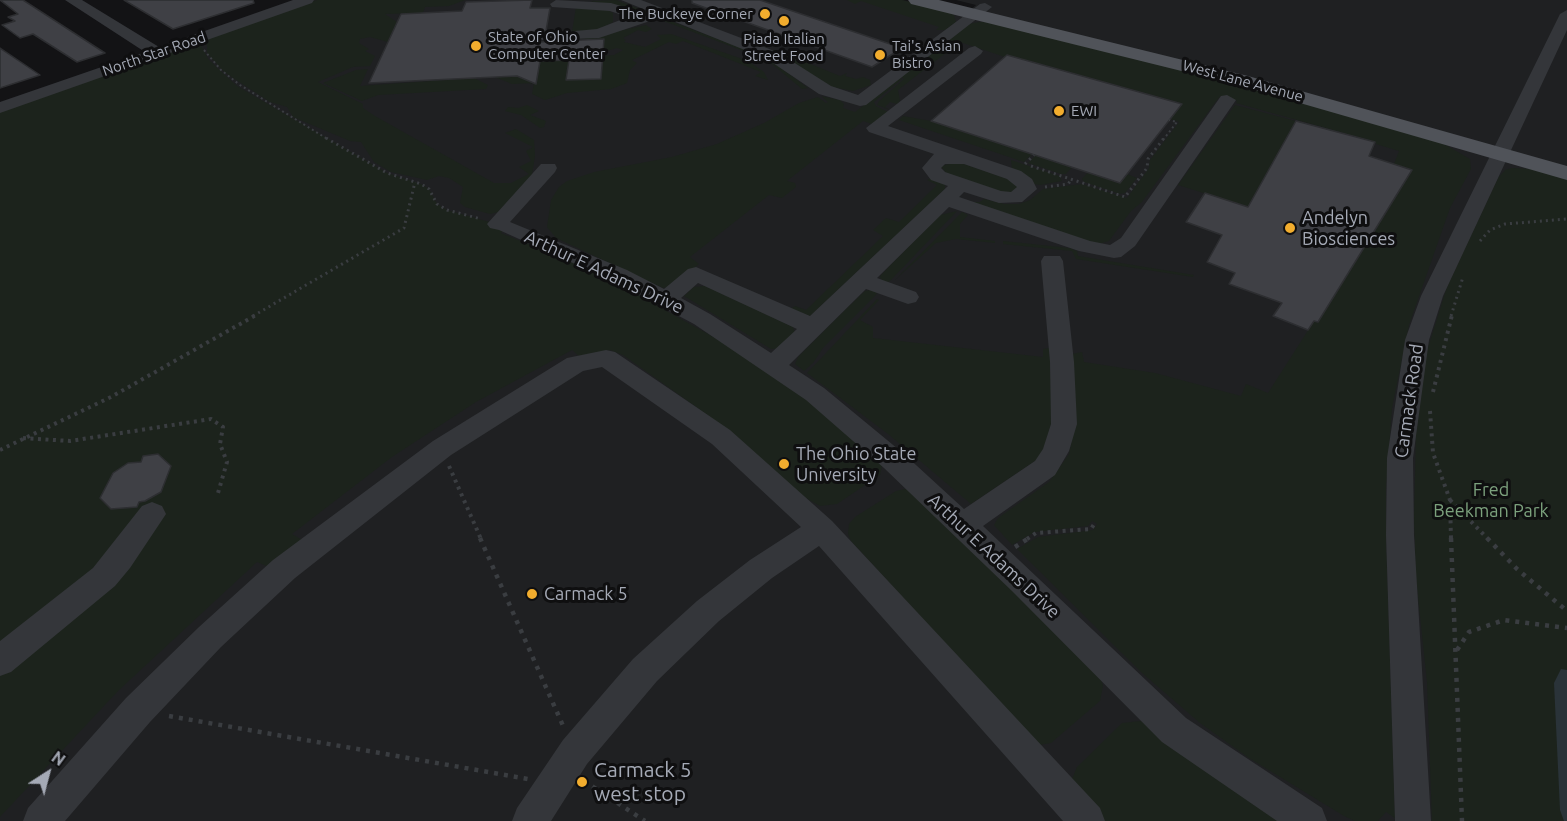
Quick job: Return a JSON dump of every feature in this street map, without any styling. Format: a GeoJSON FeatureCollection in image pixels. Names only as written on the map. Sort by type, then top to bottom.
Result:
{"type":"FeatureCollection","features":[{"type":"Feature","properties":{"kind":"main road","name":"West Lane Avenue"},"geometry":{"type":"LineString","coordinates":[[916,0],[980,10],[1501,148],[1567,161]]}},
{"type":"Feature","properties":{"kind":"main road","name":"West Lane Avenue"},"geometry":{"type":"LineString","coordinates":[[956,0],[980,10]]}},
{"type":"Feature","properties":{"kind":"main road","name":"West Lane Avenue"},"geometry":{"type":"LineString","coordinates":[[1501,148],[1567,173]]}},
{"type":"Feature","properties":{"kind":"street"},"geometry":{"type":"LineString","coordinates":[[72,0],[157,52]]}},
{"type":"Feature","properties":{"kind":"street","name":"North Star Road"},"geometry":{"type":"LineString","coordinates":[[0,108],[307,0]]}},
{"type":"Feature","properties":{"kind":"street"},"geometry":{"type":"LineString","coordinates":[[628,0],[772,56],[825,90],[860,101],[980,10]]}},
{"type":"Feature","properties":{"kind":"street"},"geometry":{"type":"LineString","coordinates":[[557,4],[594,4],[644,17],[752,58],[805,94],[825,90]]}},
{"type":"Feature","properties":{"kind":"street","name":"Carmack Road"},"geometry":{"type":"LineString","coordinates":[[1413,821],[1400,535],[1400,458],[1407,395],[1418,340],[1432,296],[1567,14]]}},
{"type":"Feature","properties":{"kind":"street"},"geometry":{"type":"LineString","coordinates":[[548,37],[599,33],[644,17]]}},
{"type":"Feature","properties":{"kind":"street"},"geometry":{"type":"LineString","coordinates":[[971,161],[948,157],[932,164],[931,168],[938,176],[999,197],[1015,198],[1027,189],[1025,183],[1014,175],[875,128],[975,51]]}},
{"type":"Feature","properties":{"kind":"street"},"geometry":{"type":"LineString","coordinates":[[946,199],[1086,247],[1114,252],[1128,242],[1227,100]]}},
{"type":"Feature","properties":{"kind":"street"},"geometry":{"type":"LineString","coordinates":[[509,228],[553,171],[509,228]]}},
{"type":"Feature","properties":{"kind":"street"},"geometry":{"type":"LineString","coordinates":[[774,365],[961,184]]}},
{"type":"Feature","properties":{"kind":"street","name":"Arthur E Adams Drive"},"geometry":{"type":"LineString","coordinates":[[509,228],[666,299],[774,365],[833,409],[962,525],[1174,730],[1310,821]]}},
{"type":"Feature","properties":{"kind":"street"},"geometry":{"type":"LineString","coordinates":[[962,525],[1044,468],[1056,451],[1064,424],[1062,362],[1052,261]]}},
{"type":"Feature","properties":{"kind":"street"},"geometry":{"type":"LineString","coordinates":[[666,299],[696,274],[814,327]]}},
{"type":"Feature","properties":{"kind":"street"},"geometry":{"type":"LineString","coordinates":[[862,280],[908,297]]}},
{"type":"Feature","properties":{"kind":"street"},"geometry":{"type":"LineString","coordinates":[[41,821],[138,710],[210,637],[284,569],[442,448],[576,364],[606,358],[721,437],[822,529],[1087,821]]}},
{"type":"Feature","properties":{"kind":"street"},"geometry":{"type":"LineString","coordinates":[[0,661],[104,577],[120,559],[152,514]]}},
{"type":"Feature","properties":{"kind":"street"},"geometry":{"type":"LineString","coordinates":[[530,821],[564,768],[645,670],[708,610],[761,569],[822,529]]}},
{"type":"Feature","properties":{"kind":"path"},"geometry":{"type":"LineString","coordinates":[[201,42],[211,60],[240,86],[315,133],[344,147],[387,173],[429,189],[437,204],[447,210],[509,228]]}},
{"type":"Feature","properties":{"kind":"path"},"geometry":{"type":"LineString","coordinates":[[1015,160],[1125,197],[1147,168],[1148,159],[1177,122],[1169,120]]}},
{"type":"Feature","properties":{"kind":"path"},"geometry":{"type":"LineString","coordinates":[[1025,164],[1034,155]]}},
{"type":"Feature","properties":{"kind":"path"},"geometry":{"type":"LineString","coordinates":[[0,450],[111,397],[394,236],[404,228],[415,182]]}},
{"type":"Feature","properties":{"kind":"path"},"geometry":{"type":"LineString","coordinates":[[1478,243],[1490,230],[1504,224],[1567,219]]}},
{"type":"Feature","properties":{"kind":"path"},"geometry":{"type":"LineString","coordinates":[[1432,397],[1445,338],[1467,269]]}},
{"type":"Feature","properties":{"kind":"path"},"geometry":{"type":"LineString","coordinates":[[1430,408],[1433,453],[1450,501],[1462,821]]}},
{"type":"Feature","properties":{"kind":"path"},"geometry":{"type":"LineString","coordinates":[[22,438],[70,441],[211,420],[224,427],[220,444],[227,462],[218,494]]}},
{"type":"Feature","properties":{"kind":"path"},"geometry":{"type":"LineString","coordinates":[[442,448],[564,768]]}},
{"type":"Feature","properties":{"kind":"path"},"geometry":{"type":"LineString","coordinates":[[1450,501],[1517,569],[1567,611]]}},
{"type":"Feature","properties":{"kind":"path"},"geometry":{"type":"LineString","coordinates":[[1012,549],[1036,533],[1091,529],[1095,523]]}},
{"type":"Feature","properties":{"kind":"path"},"geometry":{"type":"LineString","coordinates":[[1456,652],[1469,632],[1504,620],[1567,628]]}},
{"type":"Feature","properties":{"kind":"path"},"geometry":{"type":"LineString","coordinates":[[138,710],[564,768],[645,821]]}},
{"type":"Feature","properties":{"kind":"shaded area","name":"The Ohio State University"},"geometry":{"type":"Polygon","coordinates":[[[307,0],[902,0],[965,15],[976,5],[956,0],[1567,0],[1567,821],[0,821],[0,108],[307,0]]]}},
{"type":"Feature","properties":{"kind":"shaded area"},"geometry":{"type":"Polygon","coordinates":[[[1561,669],[1567,670],[1567,821],[1564,821],[1560,810],[1554,683],[1561,669]]]}},
{"type":"Feature","properties":{"kind":"green space"},"geometry":{"type":"Polygon","coordinates":[[[317,0],[465,0],[449,6],[425,7],[423,13],[385,14],[397,22],[388,42],[370,37],[360,39],[359,43],[369,49],[365,51],[375,56],[370,66],[353,67],[318,82],[363,104],[363,108],[375,116],[494,183],[511,183],[529,174],[519,167],[531,161],[526,151],[533,147],[505,133],[516,129],[534,140],[535,156],[532,175],[498,212],[490,214],[465,207],[460,203],[463,187],[449,178],[439,176],[427,180],[391,172],[374,162],[361,142],[350,141],[293,117],[287,107],[270,102],[224,72],[207,53],[207,45],[203,40],[317,0]]]}},
{"type":"Feature","properties":{"kind":"green space"},"geometry":{"type":"Polygon","coordinates":[[[616,0],[770,60],[808,88],[802,89],[772,64],[757,56],[629,8],[590,1],[616,0]]]}},
{"type":"Feature","properties":{"kind":"green space"},"geometry":{"type":"Polygon","coordinates":[[[847,0],[902,0],[947,11],[954,15],[956,22],[945,30],[936,30],[939,27],[861,1],[855,4],[847,0]]]}},
{"type":"Feature","properties":{"kind":"green space"},"geometry":{"type":"Polygon","coordinates":[[[576,7],[607,10],[613,13],[613,22],[595,31],[572,32],[576,7]]]}},
{"type":"Feature","properties":{"kind":"green space"},"geometry":{"type":"Polygon","coordinates":[[[991,22],[1264,90],[1444,144],[1470,159],[1471,169],[1450,208],[1409,325],[1392,408],[1386,489],[1386,537],[1395,818],[1386,812],[1378,821],[1355,821],[1249,758],[1200,723],[1142,673],[1017,549],[1038,537],[1093,530],[1097,524],[1092,521],[1088,526],[1035,532],[1012,545],[994,525],[998,518],[1049,482],[1069,454],[1076,421],[1072,354],[1082,352],[1084,362],[1155,373],[1241,396],[1246,384],[1268,393],[1314,321],[1318,322],[1412,170],[1394,164],[1399,151],[1376,144],[1376,142],[1236,103],[1237,101],[1220,96],[1142,202],[1131,211],[1109,241],[1095,245],[972,202],[980,202],[984,199],[1004,204],[1019,204],[1030,200],[1043,189],[1082,184],[1127,198],[1149,168],[1150,160],[1179,122],[1170,119],[1181,103],[1007,55],[1005,57],[960,42],[898,90],[900,101],[897,104],[890,102],[885,107],[890,110],[877,105],[904,79],[901,77],[969,24],[991,22]]]}},
{"type":"Feature","properties":{"kind":"green space"},"geometry":{"type":"Polygon","coordinates":[[[646,25],[652,29],[646,32],[638,30],[623,38],[626,40],[624,42],[645,47],[661,39],[657,35],[671,34],[748,61],[764,72],[768,80],[755,76],[761,72],[683,41],[676,44],[669,42],[632,60],[637,63],[630,70],[627,83],[611,89],[567,93],[545,100],[532,94],[534,83],[536,84],[540,61],[554,61],[555,54],[570,54],[567,80],[601,79],[603,56],[614,55],[623,50],[617,48],[603,52],[604,39],[582,39],[646,25]]]}},
{"type":"Feature","properties":{"kind":"green space"},"geometry":{"type":"Polygon","coordinates":[[[199,42],[209,60],[237,86],[387,173],[421,184],[429,189],[437,204],[447,210],[507,227],[501,233],[598,273],[728,345],[788,385],[850,434],[882,465],[880,475],[837,504],[820,506],[804,497],[709,416],[623,355],[610,350],[579,356],[572,350],[476,402],[392,457],[292,534],[304,541],[271,568],[257,562],[118,691],[0,817],[0,111],[199,42]]]}},
{"type":"Feature","properties":{"kind":"green space"},"geometry":{"type":"Polygon","coordinates":[[[771,45],[766,48],[768,50],[776,50],[840,76],[847,73],[845,76],[856,79],[863,77],[870,80],[871,85],[853,91],[828,86],[766,49],[765,46],[771,45]]]}},
{"type":"Feature","properties":{"kind":"green space"},"geometry":{"type":"Polygon","coordinates":[[[368,69],[360,86],[474,78],[488,85],[486,89],[378,95],[362,101],[323,83],[356,70],[368,69]]]}},
{"type":"Feature","properties":{"kind":"green space"},"geometry":{"type":"Polygon","coordinates":[[[517,76],[534,83],[512,84],[495,77],[517,76]]]}},
{"type":"Feature","properties":{"kind":"green space"},"geometry":{"type":"Polygon","coordinates":[[[899,78],[902,79],[874,102],[876,106],[888,112],[872,124],[863,121],[787,181],[795,183],[796,187],[782,198],[769,195],[690,257],[699,264],[670,287],[663,288],[556,238],[547,227],[551,200],[559,187],[567,181],[594,172],[672,157],[717,144],[764,123],[799,103],[818,97],[828,102],[821,96],[840,100],[844,104],[843,108],[855,112],[899,78]]]}},
{"type":"Feature","properties":{"kind":"green space"},"geometry":{"type":"Polygon","coordinates":[[[527,105],[539,111],[530,115],[546,121],[544,127],[540,128],[521,115],[505,111],[508,107],[518,108],[527,105]]]}},
{"type":"Feature","properties":{"kind":"green space"},"geometry":{"type":"Polygon","coordinates":[[[1235,105],[1296,121],[1248,207],[1178,185],[1235,105]]]}},
{"type":"Feature","properties":{"kind":"green space"},"geometry":{"type":"Polygon","coordinates":[[[903,116],[931,121],[1032,154],[1024,162],[899,120],[903,116]]]}},
{"type":"Feature","properties":{"kind":"green space"},"geometry":{"type":"Polygon","coordinates":[[[1036,155],[1072,167],[1066,174],[1061,174],[1028,163],[1036,155]]]}},
{"type":"Feature","properties":{"kind":"green space"},"geometry":{"type":"Polygon","coordinates":[[[1011,160],[1059,176],[1062,181],[1033,184],[1012,168],[1011,160]]]}},
{"type":"Feature","properties":{"kind":"green space"},"geometry":{"type":"Polygon","coordinates":[[[958,162],[1011,180],[1018,187],[1014,192],[1004,193],[946,173],[941,166],[958,162]]]}},
{"type":"Feature","properties":{"kind":"green space","name":"Fred Beekman Park"},"geometry":{"type":"Polygon","coordinates":[[[1534,169],[1567,178],[1567,821],[1432,821],[1427,682],[1416,578],[1414,518],[1416,435],[1427,351],[1447,287],[1498,178],[1505,170],[1534,169]]]}},
{"type":"Feature","properties":{"kind":"green space"},"geometry":{"type":"Polygon","coordinates":[[[1088,172],[1127,174],[1137,178],[1125,193],[1120,194],[1084,182],[1082,179],[1088,172]]]}},
{"type":"Feature","properties":{"kind":"green space"},"geometry":{"type":"Polygon","coordinates":[[[931,178],[945,184],[945,189],[810,316],[790,309],[795,306],[806,310],[883,236],[873,230],[886,218],[899,222],[937,185],[927,180],[931,178]]]}},
{"type":"Feature","properties":{"kind":"green space"},"geometry":{"type":"Polygon","coordinates":[[[957,211],[891,280],[887,283],[881,280],[880,276],[940,215],[957,211]]]}},
{"type":"Feature","properties":{"kind":"green space"},"geometry":{"type":"Polygon","coordinates":[[[962,212],[968,215],[960,224],[960,237],[995,241],[995,243],[956,239],[936,243],[895,280],[962,212]]]}},
{"type":"Feature","properties":{"kind":"green space"},"geometry":{"type":"Polygon","coordinates":[[[1003,241],[1070,248],[1077,251],[1078,256],[1194,275],[1193,277],[1076,259],[1072,251],[1003,244],[1003,241]]]}},
{"type":"Feature","properties":{"kind":"green space"},"geometry":{"type":"Polygon","coordinates":[[[705,286],[793,327],[795,333],[779,348],[771,349],[684,296],[694,287],[705,286]]]}},
{"type":"Feature","properties":{"kind":"green space"},"geometry":{"type":"Polygon","coordinates":[[[870,290],[877,293],[875,296],[823,348],[813,363],[804,371],[795,364],[798,357],[848,307],[865,291],[870,290]]]}},
{"type":"Feature","properties":{"kind":"green space"},"geometry":{"type":"Polygon","coordinates":[[[877,299],[879,300],[860,320],[873,327],[873,338],[1043,357],[1043,349],[1049,348],[1054,415],[1041,457],[971,504],[888,434],[807,373],[877,299]]]}},
{"type":"Feature","properties":{"kind":"green space"},"geometry":{"type":"Polygon","coordinates":[[[911,490],[1098,671],[1103,685],[1100,701],[1051,743],[1039,745],[851,541],[848,534],[849,524],[855,517],[896,491],[911,490]]]}},
{"type":"Feature","properties":{"kind":"green space"},"geometry":{"type":"Polygon","coordinates":[[[1141,721],[1284,821],[1100,821],[1072,779],[1077,767],[1122,723],[1141,721]]]}},
{"type":"Feature","properties":{"kind":"building"},"geometry":{"type":"Polygon","coordinates":[[[0,0],[23,0],[105,53],[77,62],[33,34],[20,38],[2,25],[15,21],[8,17],[18,14],[0,0]]]}},
{"type":"Feature","properties":{"kind":"building"},"geometry":{"type":"Polygon","coordinates":[[[124,0],[253,0],[254,3],[173,29],[124,0]]]}},
{"type":"Feature","properties":{"kind":"building","name":"State of Ohio Computer Center"},"geometry":{"type":"Polygon","coordinates":[[[532,0],[530,8],[550,8],[546,31],[537,37],[540,42],[604,39],[601,79],[566,80],[569,60],[540,61],[536,84],[517,76],[369,83],[401,14],[462,11],[466,2],[532,0]]]}},
{"type":"Feature","properties":{"kind":"building"},"geometry":{"type":"Polygon","coordinates":[[[692,0],[760,0],[902,48],[872,67],[692,3],[692,0]]]}},
{"type":"Feature","properties":{"kind":"building"},"geometry":{"type":"Polygon","coordinates":[[[0,48],[40,75],[0,88],[0,48]]]}},
{"type":"Feature","properties":{"kind":"building","name":"EWI"},"geometry":{"type":"Polygon","coordinates":[[[1007,55],[1182,104],[1120,183],[931,121],[1007,55]]]}},
{"type":"Feature","properties":{"kind":"building","name":"Andelyn Biosciences"},"geometry":{"type":"Polygon","coordinates":[[[1296,121],[1375,142],[1369,156],[1412,170],[1318,322],[1314,321],[1308,330],[1273,316],[1282,303],[1229,284],[1235,273],[1207,262],[1222,235],[1186,222],[1205,193],[1248,207],[1296,121]]]}},
{"type":"Feature","properties":{"kind":"building"},"geometry":{"type":"Polygon","coordinates":[[[158,454],[171,466],[161,492],[139,502],[137,507],[111,509],[100,498],[113,473],[128,463],[141,462],[143,456],[158,454]]]}},
{"type":"Feature","properties":{"kind":"place","name":"The Buckeye Corner"},"geometry":{"type":"Point","coordinates":[765,14]}},
{"type":"Feature","properties":{"kind":"place","name":"Piada Italian Street Food"},"geometry":{"type":"Point","coordinates":[784,21]}},
{"type":"Feature","properties":{"kind":"place","name":"State of Ohio Computer Center"},"geometry":{"type":"Point","coordinates":[476,46]}},
{"type":"Feature","properties":{"kind":"place","name":"Tai's Asian Bistro"},"geometry":{"type":"Point","coordinates":[880,55]}},
{"type":"Feature","properties":{"kind":"place","name":"EWI"},"geometry":{"type":"Point","coordinates":[1059,111]}},
{"type":"Feature","properties":{"kind":"place","name":"Andelyn Biosciences"},"geometry":{"type":"Point","coordinates":[1290,228]}},
{"type":"Feature","properties":{"kind":"place","name":"The Ohio State University"},"geometry":{"type":"Point","coordinates":[784,464]}},
{"type":"Feature","properties":{"kind":"place","name":"Carmack 5"},"geometry":{"type":"Point","coordinates":[532,594]}},
{"type":"Feature","properties":{"kind":"place","name":"Carmack 5 west stop"},"geometry":{"type":"Point","coordinates":[582,782]}}]}
